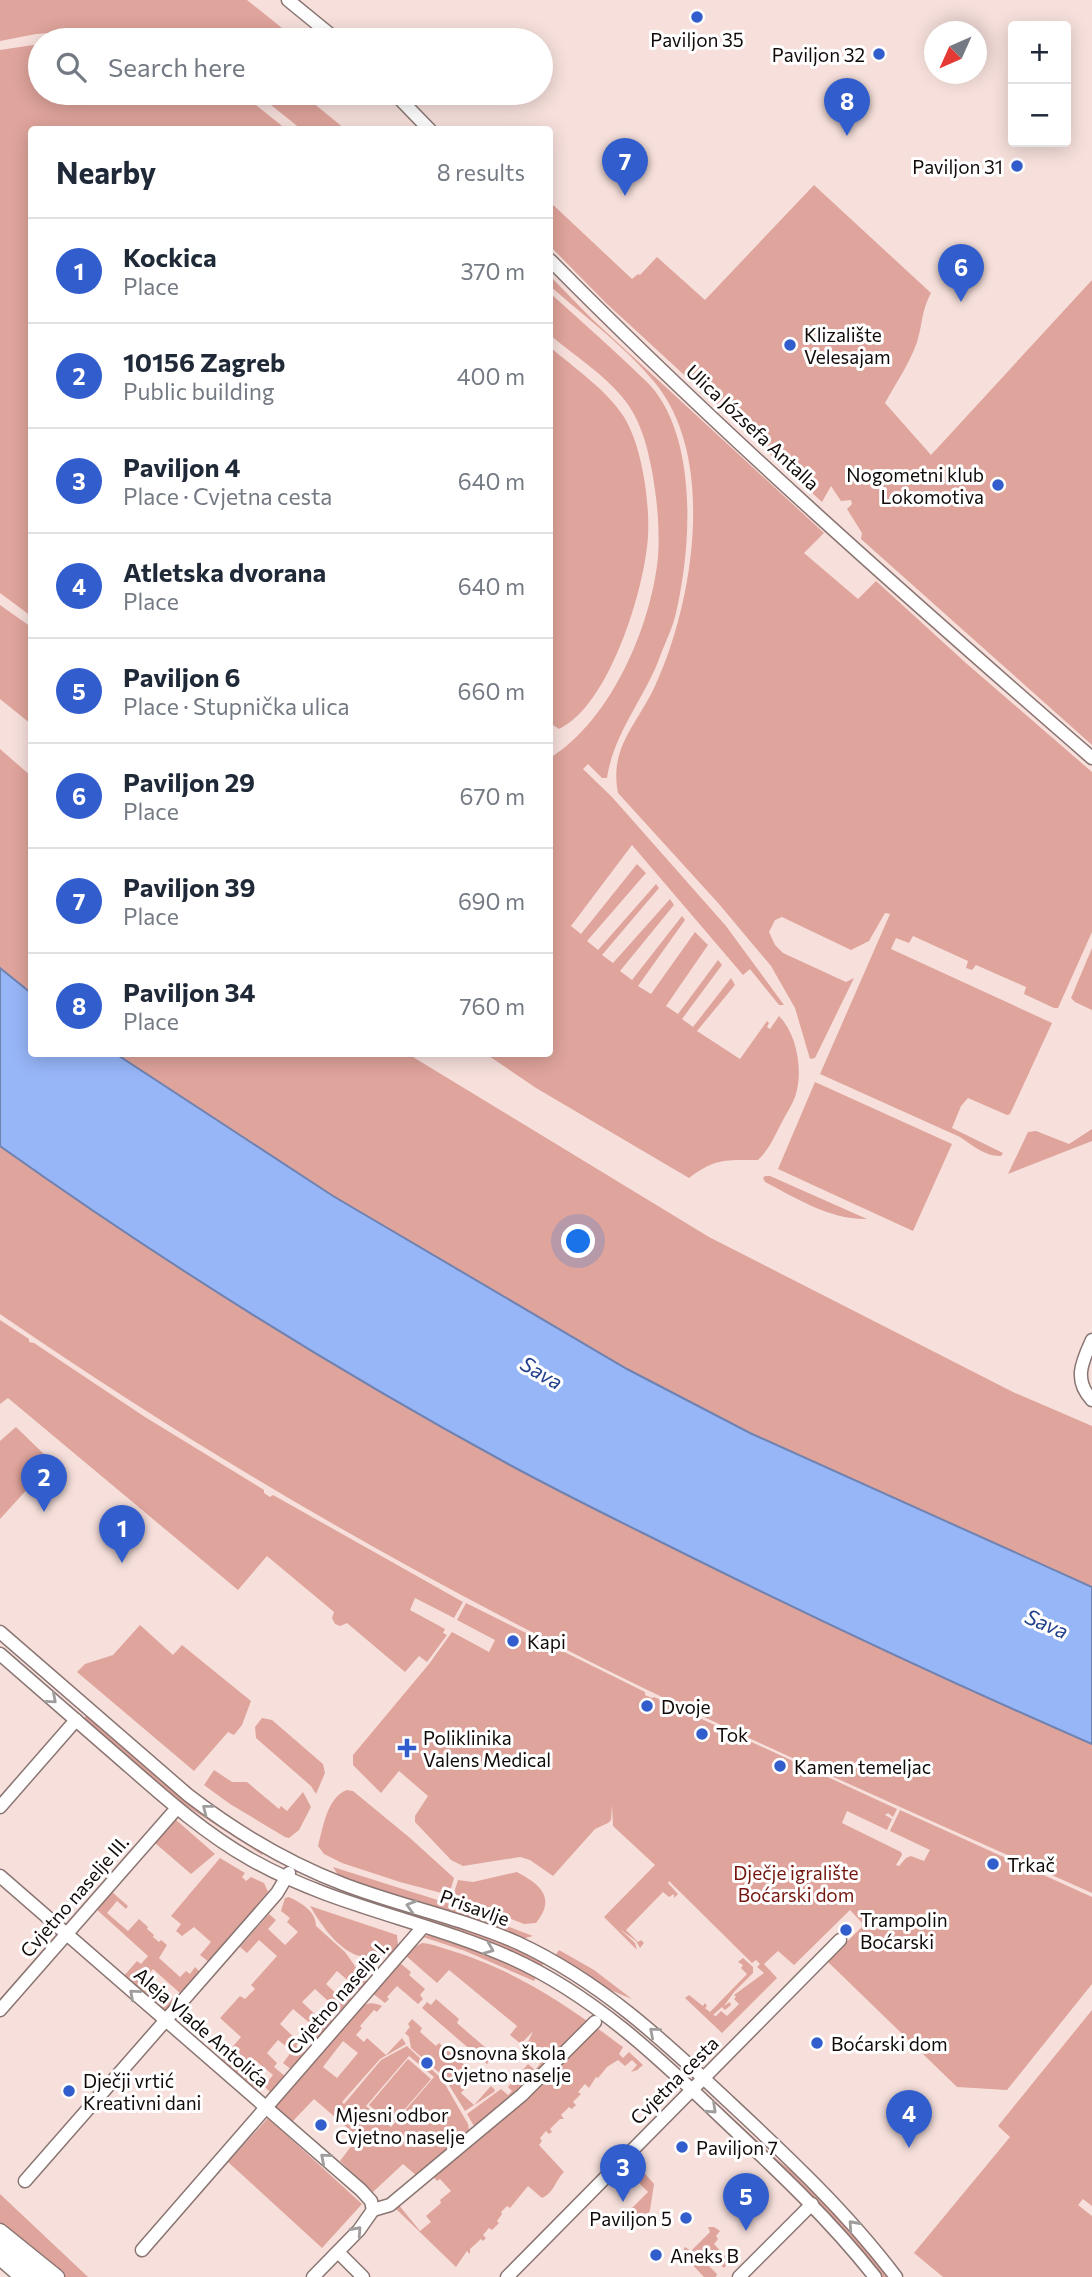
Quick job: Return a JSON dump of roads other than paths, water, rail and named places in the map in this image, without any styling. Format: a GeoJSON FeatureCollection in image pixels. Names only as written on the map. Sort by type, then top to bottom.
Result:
{"type":"FeatureCollection","features":[{"type":"Feature","properties":{"kind":"main road"},"geometry":{"type":"LineString","coordinates":[[0,2231],[57,2277]]}},
{"type":"Feature","properties":{"kind":"main road"},"geometry":{"type":"LineString","coordinates":[[0,2242],[39,2277]]}},
{"type":"Feature","properties":{"kind":"main road"},"geometry":{"type":"LineString","coordinates":[[0,2258],[22,2277]]}},
{"type":"Feature","properties":{"kind":"street"},"geometry":{"type":"LineString","coordinates":[[288,0],[322,28]]}},
{"type":"Feature","properties":{"kind":"street"},"geometry":{"type":"LineString","coordinates":[[406,105],[426,126]]}},
{"type":"Feature","properties":{"kind":"street","name":"Ulica Józsefa Antalla"},"geometry":{"type":"LineString","coordinates":[[553,263],[612,323],[850,543],[1092,758]]}},
{"type":"Feature","properties":{"kind":"street"},"geometry":{"type":"LineString","coordinates":[[1092,1340],[1080,1368],[1080,1376],[1086,1394],[1092,1400]]}},
{"type":"Feature","properties":{"kind":"street","name":"Prisavlje"},"geometry":{"type":"LineString","coordinates":[[0,1632],[188,1795],[233,1828],[294,1863],[364,1891],[480,1928],[545,1957],[617,2002],[654,2031],[825,2194],[896,2277]]}},
{"type":"Feature","properties":{"kind":"street","name":"Prisavlje"},"geometry":{"type":"LineString","coordinates":[[0,1654],[177,1808],[226,1844],[286,1878],[359,1907],[489,1949],[558,1983],[611,2018],[692,2090],[812,2204],[875,2277]]}},
{"type":"Feature","properties":{"kind":"street"},"geometry":{"type":"LineString","coordinates":[[0,1807],[76,1720]]}},
{"type":"Feature","properties":{"kind":"street","name":"Cvjetno naselje III."},"geometry":{"type":"LineString","coordinates":[[0,2010],[177,1808]]}},
{"type":"Feature","properties":{"kind":"street"},"geometry":{"type":"LineString","coordinates":[[25,2181],[277,1893],[294,1863]]}},
{"type":"Feature","properties":{"kind":"street","name":"Aleja Vlade Antolića"},"geometry":{"type":"LineString","coordinates":[[0,1876],[360,2190],[371,2201],[373,2210]]}},
{"type":"Feature","properties":{"kind":"street","name":"Cvjetno naselje I."},"geometry":{"type":"LineString","coordinates":[[142,2250],[423,1927]]}},
{"type":"Feature","properties":{"kind":"street","name":"Cvjetna cesta"},"geometry":{"type":"LineString","coordinates":[[507,2277],[840,1940]]}},
{"type":"Feature","properties":{"kind":"street"},"geometry":{"type":"LineString","coordinates":[[313,2277],[373,2210],[390,2205],[522,2095],[595,2022]]}},
{"type":"Feature","properties":{"kind":"street"},"geometry":{"type":"LineString","coordinates":[[739,2277],[812,2204]]}},
{"type":"Feature","properties":{"kind":"street"},"geometry":{"type":"LineString","coordinates":[[338,2252],[363,2277]]}},
{"type":"Feature","properties":{"kind":"water","name":"Sava"},"geometry":{"type":"Polygon","coordinates":[[[0,968],[28,991],[28,1057],[121,1057],[333,1196],[627,1369],[750,1433],[1092,1587],[1092,1744],[784,1603],[510,1465],[379,1391],[250,1313],[0,1146],[0,968]]]}},
{"type":"Feature","properties":{"kind":"place","name":"Paviljon 35"},"geometry":{"type":"Point","coordinates":[697,17]}},
{"type":"Feature","properties":{"kind":"place","name":"Paviljon 32"},"geometry":{"type":"Point","coordinates":[879,54]}},
{"type":"Feature","properties":{"kind":"place","name":"Paviljon 34"},"geometry":{"type":"Point","coordinates":[847,136]}},
{"type":"Feature","properties":{"kind":"place","name":"Paviljon 31"},"geometry":{"type":"Point","coordinates":[1017,166]}},
{"type":"Feature","properties":{"kind":"place","name":"Paviljon 39"},"geometry":{"type":"Point","coordinates":[625,196]}},
{"type":"Feature","properties":{"kind":"place","name":"Paviljon 29"},"geometry":{"type":"Point","coordinates":[961,302]}},
{"type":"Feature","properties":{"kind":"place","name":"Klizalište Velesajam"},"geometry":{"type":"Point","coordinates":[790,345]}},
{"type":"Feature","properties":{"kind":"place","name":"Nogometni klub Lokomotiva"},"geometry":{"type":"Point","coordinates":[998,485]}},
{"type":"Feature","properties":{"kind":"place","name":"10156 Zagreb"},"geometry":{"type":"Point","coordinates":[44,1512]}},
{"type":"Feature","properties":{"kind":"place","name":"Kockica"},"geometry":{"type":"Point","coordinates":[122,1563]}},
{"type":"Feature","properties":{"kind":"place","name":"Kapi"},"geometry":{"type":"Point","coordinates":[513,1641]}},
{"type":"Feature","properties":{"kind":"place","name":"Dvoje"},"geometry":{"type":"Point","coordinates":[647,1706]}},
{"type":"Feature","properties":{"kind":"place","name":"Tok"},"geometry":{"type":"Point","coordinates":[702,1734]}},
{"type":"Feature","properties":{"kind":"place","name":"Poliklinika Valens Medical"},"geometry":{"type":"Point","coordinates":[407,1748]}},
{"type":"Feature","properties":{"kind":"place","name":"Kamen temeljac"},"geometry":{"type":"Point","coordinates":[780,1766]}},
{"type":"Feature","properties":{"kind":"place","name":"Trkač"},"geometry":{"type":"Point","coordinates":[993,1864]}},
{"type":"Feature","properties":{"kind":"place","name":"Trampolin Boćarski"},"geometry":{"type":"Point","coordinates":[846,1930]}},
{"type":"Feature","properties":{"kind":"place","name":"Boćarski dom"},"geometry":{"type":"Point","coordinates":[817,2043]}},
{"type":"Feature","properties":{"kind":"place","name":"Osnovna škola Cvjetno naselje"},"geometry":{"type":"Point","coordinates":[427,2063]}},
{"type":"Feature","properties":{"kind":"place","name":"Dječji vrtić Kreativni dani"},"geometry":{"type":"Point","coordinates":[69,2091]}},
{"type":"Feature","properties":{"kind":"place","name":"Mjesni odbor Cvjetno naselje"},"geometry":{"type":"Point","coordinates":[321,2125]}},
{"type":"Feature","properties":{"kind":"place","name":"Paviljon 7"},"geometry":{"type":"Point","coordinates":[682,2147]}},
{"type":"Feature","properties":{"kind":"place","name":"Atletska dvorana"},"geometry":{"type":"Point","coordinates":[909,2148]}},
{"type":"Feature","properties":{"kind":"place","name":"Paviljon 4"},"geometry":{"type":"Point","coordinates":[623,2202]}},
{"type":"Feature","properties":{"kind":"place","name":"Paviljon 5"},"geometry":{"type":"Point","coordinates":[686,2218]}},
{"type":"Feature","properties":{"kind":"place","name":"Paviljon 6"},"geometry":{"type":"Point","coordinates":[746,2231]}},
{"type":"Feature","properties":{"kind":"place","name":"Aneks B"},"geometry":{"type":"Point","coordinates":[656,2255]}},
{"type":"Feature","properties":{"kind":"park label","name":"Dječje igralište Boćarski dom"},"geometry":{"type":"Point","coordinates":[796,1883]}}]}
